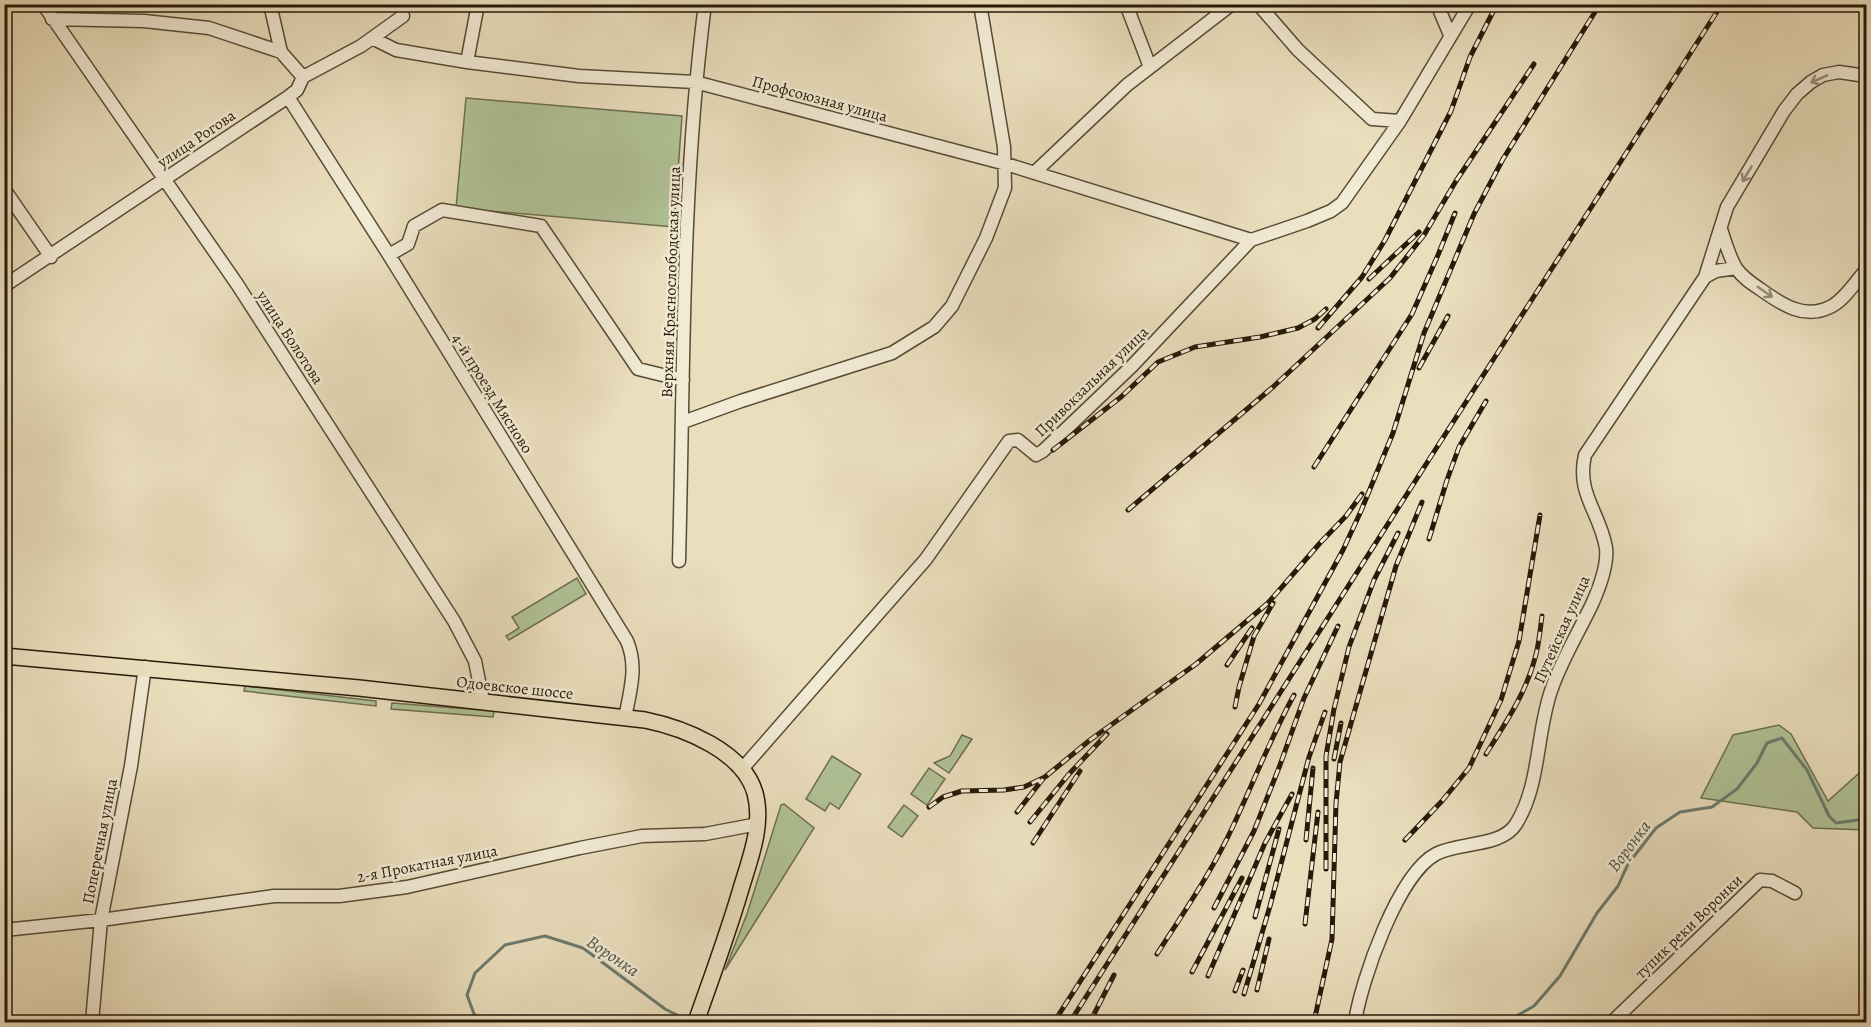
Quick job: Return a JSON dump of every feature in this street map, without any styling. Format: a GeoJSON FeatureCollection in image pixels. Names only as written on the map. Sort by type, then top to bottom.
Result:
{"type":"FeatureCollection","features":[{"type":"Feature","properties":{"kind":"main road","name":"Одоевское шоссе"},"geometry":{"type":"LineString","coordinates":[[4,656],[145,667],[483,701],[667,724],[683,730],[723,752],[742,769],[754,790],[758,824],[753,849],[733,915],[696,1023]]}},
{"type":"Feature","properties":{"kind":"street","name":"улица Болотова"},"geometry":{"type":"LineString","coordinates":[[43,4],[237,284],[454,621],[475,661],[483,701]]}},
{"type":"Feature","properties":{"kind":"street"},"geometry":{"type":"LineString","coordinates":[[270,4],[281,52],[303,77]]}},
{"type":"Feature","properties":{"kind":"street"},"geometry":{"type":"LineString","coordinates":[[467,62],[478,4]]}},
{"type":"Feature","properties":{"kind":"street","name":"Верхняя Краснослободская улица"},"geometry":{"type":"LineString","coordinates":[[679,561],[689,169],[695,82],[705,4]]}},
{"type":"Feature","properties":{"kind":"street"},"geometry":{"type":"LineString","coordinates":[[683,422],[892,353],[934,327],[952,306],[986,238],[1005,188],[1006,164],[980,4]]}},
{"type":"Feature","properties":{"kind":"street"},"geometry":{"type":"LineString","coordinates":[[1126,4],[1150,68]]}},
{"type":"Feature","properties":{"kind":"street"},"geometry":{"type":"LineString","coordinates":[[1034,173],[1127,85],[1232,4]]}},
{"type":"Feature","properties":{"kind":"street"},"geometry":{"type":"LineString","coordinates":[[1258,4],[1299,50],[1372,118],[1400,121]]}},
{"type":"Feature","properties":{"kind":"street"},"geometry":{"type":"LineString","coordinates":[[1437,4],[1450,35]]}},
{"type":"Feature","properties":{"kind":"street","name":"Привокзальная улица"},"geometry":{"type":"LineString","coordinates":[[742,769],[926,559],[1009,441],[1018,440],[1036,455],[1043,451],[1132,366],[1251,240],[1307,221],[1331,211],[1342,203],[1400,121],[1470,4]]}},
{"type":"Feature","properties":{"kind":"street","name":"улица Рогова"},"geometry":{"type":"LineString","coordinates":[[4,286],[51,257],[288,97],[297,90],[303,77],[361,46],[403,16]]}},
{"type":"Feature","properties":{"kind":"street"},"geometry":{"type":"LineString","coordinates":[[52,19],[144,21],[209,28],[281,52]]}},
{"type":"Feature","properties":{"kind":"street","name":"Профсоюзная улица"},"geometry":{"type":"LineString","coordinates":[[372,38],[396,50],[467,62],[579,76],[695,82],[1006,164],[1251,240]]}},
{"type":"Feature","properties":{"kind":"street","name":"Путейская улица"},"geometry":{"type":"LineString","coordinates":[[1355,1023],[1374,951],[1390,916],[1421,866],[1441,852],[1457,846],[1497,838],[1507,833],[1516,823],[1523,809],[1552,688],[1599,588],[1606,558],[1606,549],[1599,525],[1584,488],[1582,471],[1585,455],[1705,278],[1727,207],[1797,94],[1811,81],[1823,75],[1839,72],[1866,76]]}},
{"type":"Feature","properties":{"kind":"street","name":"4-й проезд Мясново"},"geometry":{"type":"LineString","coordinates":[[288,97],[389,255],[627,641],[634,669],[625,718]]}},
{"type":"Feature","properties":{"kind":"street"},"geometry":{"type":"LineString","coordinates":[[4,189],[51,257]]}},
{"type":"Feature","properties":{"kind":"street"},"geometry":{"type":"LineString","coordinates":[[389,255],[408,244],[414,226],[442,210],[541,226],[638,369],[683,380]]}},
{"type":"Feature","properties":{"kind":"street"},"geometry":{"type":"LineString","coordinates":[[1722,229],[1726,247],[1736,268],[1744,278],[1785,306],[1797,311],[1810,312],[1832,306],[1866,270]]}},
{"type":"Feature","properties":{"kind":"street"},"geometry":{"type":"LineString","coordinates":[[1705,278],[1716,271],[1736,268]]}},
{"type":"Feature","properties":{"kind":"street","name":"Поперечная улица"},"geometry":{"type":"LineString","coordinates":[[92,1023],[101,920],[135,743],[145,667]]}},
{"type":"Feature","properties":{"kind":"street","name":"2-я Прокатная улица"},"geometry":{"type":"LineString","coordinates":[[4,930],[101,920],[274,896],[339,896],[407,887],[642,836],[705,834],[758,824]]}},
{"type":"Feature","properties":{"kind":"street","name":"тупик реки Воронки"},"geometry":{"type":"LineString","coordinates":[[1614,1022],[1760,880],[1772,881],[1795,893]]}},
{"type":"Feature","properties":{"kind":"green space"},"geometry":{"type":"Polygon","coordinates":[[[466,98],[682,116],[674,227],[456,208],[466,98]]]}},
{"type":"Feature","properties":{"kind":"green space"},"geometry":{"type":"Polygon","coordinates":[[[577,578],[586,594],[509,640],[506,636],[519,628],[512,617],[577,578]]]}},
{"type":"Feature","properties":{"kind":"green space"},"geometry":{"type":"Polygon","coordinates":[[[245,686],[376,701],[376,706],[244,691],[245,686]]]}},
{"type":"Feature","properties":{"kind":"green space"},"geometry":{"type":"Polygon","coordinates":[[[392,703],[494,711],[493,717],[391,709],[392,703]]]}},
{"type":"Feature","properties":{"kind":"green space"},"geometry":{"type":"Polygon","coordinates":[[[1779,725],[1791,734],[1828,801],[1866,767],[1866,830],[1813,828],[1797,812],[1701,798],[1733,735],[1779,725]]]}},
{"type":"Feature","properties":{"kind":"green space"},"geometry":{"type":"Polygon","coordinates":[[[962,735],[972,739],[949,773],[934,763],[950,756],[962,735]]]}},
{"type":"Feature","properties":{"kind":"green space"},"geometry":{"type":"Polygon","coordinates":[[[832,756],[861,774],[839,809],[830,803],[825,811],[806,799],[832,756]]]}},
{"type":"Feature","properties":{"kind":"green space"},"geometry":{"type":"Polygon","coordinates":[[[929,768],[945,779],[927,805],[911,794],[929,768]]]}},
{"type":"Feature","properties":{"kind":"green space"},"geometry":{"type":"Polygon","coordinates":[[[784,804],[814,828],[725,970],[747,914],[781,805],[784,804]]]}},
{"type":"Feature","properties":{"kind":"green space"},"geometry":{"type":"Polygon","coordinates":[[[904,805],[918,816],[902,837],[888,827],[904,805]]]}},
{"type":"Feature","properties":{"kind":"waterway","name":"Воронка"},"geometry":{"type":"LineString","coordinates":[[1506,1022],[1534,1006],[1560,976],[1597,913],[1618,886],[1628,864],[1656,828],[1680,812],[1712,807],[1737,789],[1757,763],[1767,743],[1782,738],[1807,770],[1829,816],[1836,823],[1866,819]]}},
{"type":"Feature","properties":{"kind":"waterway","name":"Воронка"},"geometry":{"type":"LineString","coordinates":[[486,1022],[474,1014],[467,995],[475,973],[505,945],[545,936],[583,948],[665,1009],[691,1022]]}},
{"type":"Feature","properties":{"kind":"railway"},"geometry":{"type":"LineString","coordinates":[[1318,328],[1362,277],[1385,240],[1451,111],[1470,57],[1497,4]]}},
{"type":"Feature","properties":{"kind":"railway"},"geometry":{"type":"LineString","coordinates":[[1054,1022],[1259,704],[1343,550],[1393,433],[1424,333],[1474,214],[1503,159],[1600,4]]}},
{"type":"Feature","properties":{"kind":"railway"},"geometry":{"type":"LineString","coordinates":[[1070,1022],[1722,4]]}},
{"type":"Feature","properties":{"kind":"railway"},"geometry":{"type":"LineString","coordinates":[[1128,510],[1273,387],[1390,278],[1424,235],[1456,181],[1534,64]]}},
{"type":"Feature","properties":{"kind":"railway"},"geometry":{"type":"LineString","coordinates":[[1314,467],[1412,314],[1455,213]]}},
{"type":"Feature","properties":{"kind":"railway"},"geometry":{"type":"LineString","coordinates":[[1369,279],[1419,232]]}},
{"type":"Feature","properties":{"kind":"railway"},"geometry":{"type":"LineString","coordinates":[[1053,450],[1121,397],[1158,362],[1195,347],[1260,337],[1298,328],[1315,319],[1326,309]]}},
{"type":"Feature","properties":{"kind":"railway"},"geometry":{"type":"LineString","coordinates":[[1419,368],[1448,316]]}},
{"type":"Feature","properties":{"kind":"railway"},"geometry":{"type":"LineString","coordinates":[[1429,539],[1459,447],[1486,401]]}},
{"type":"Feature","properties":{"kind":"railway"},"geometry":{"type":"LineString","coordinates":[[929,807],[943,797],[962,791],[1024,787],[1045,777],[1090,740],[1196,664],[1268,603],[1346,516],[1362,494]]}},
{"type":"Feature","properties":{"kind":"railway"},"geometry":{"type":"LineString","coordinates":[[1314,1022],[1332,939],[1336,803],[1340,762],[1396,566],[1422,502]]}},
{"type":"Feature","properties":{"kind":"railway"},"geometry":{"type":"LineString","coordinates":[[1405,840],[1469,768],[1501,700],[1519,641],[1540,515]]}},
{"type":"Feature","properties":{"kind":"railway"},"geometry":{"type":"LineString","coordinates":[[1326,869],[1326,756],[1334,709],[1349,647],[1374,580],[1398,533]]}},
{"type":"Feature","properties":{"kind":"railway"},"geometry":{"type":"LineString","coordinates":[[1235,707],[1254,636],[1273,603]]}},
{"type":"Feature","properties":{"kind":"railway"},"geometry":{"type":"LineString","coordinates":[[1486,754],[1526,684],[1536,653],[1542,616]]}},
{"type":"Feature","properties":{"kind":"railway"},"geometry":{"type":"LineString","coordinates":[[1214,908],[1254,831],[1304,698],[1338,626]]}},
{"type":"Feature","properties":{"kind":"railway"},"geometry":{"type":"LineString","coordinates":[[1227,665],[1252,628]]}},
{"type":"Feature","properties":{"kind":"railway"},"geometry":{"type":"LineString","coordinates":[[1157,954],[1226,841],[1294,695]]}},
{"type":"Feature","properties":{"kind":"railway"},"geometry":{"type":"LineString","coordinates":[[1244,994],[1309,757],[1325,712]]}},
{"type":"Feature","properties":{"kind":"railway"},"geometry":{"type":"LineString","coordinates":[[1334,759],[1341,723]]}},
{"type":"Feature","properties":{"kind":"railway"},"geometry":{"type":"LineString","coordinates":[[1030,822],[1069,774],[1107,734]]}},
{"type":"Feature","properties":{"kind":"railway"},"geometry":{"type":"LineString","coordinates":[[1306,840],[1313,768]]}},
{"type":"Feature","properties":{"kind":"railway"},"geometry":{"type":"LineString","coordinates":[[1033,843],[1080,771]]}},
{"type":"Feature","properties":{"kind":"railway"},"geometry":{"type":"LineString","coordinates":[[1017,812],[1043,779]]}},
{"type":"Feature","properties":{"kind":"railway"},"geometry":{"type":"LineString","coordinates":[[1208,976],[1265,843],[1292,794]]}},
{"type":"Feature","properties":{"kind":"railway"},"geometry":{"type":"LineString","coordinates":[[1305,924],[1318,812]]}},
{"type":"Feature","properties":{"kind":"railway"},"geometry":{"type":"LineString","coordinates":[[1255,917],[1279,829]]}},
{"type":"Feature","properties":{"kind":"railway"},"geometry":{"type":"LineString","coordinates":[[1192,972],[1242,878]]}},
{"type":"Feature","properties":{"kind":"railway"},"geometry":{"type":"LineString","coordinates":[[1257,990],[1269,939]]}},
{"type":"Feature","properties":{"kind":"railway"},"geometry":{"type":"LineString","coordinates":[[1235,991],[1243,970]]}},
{"type":"Feature","properties":{"kind":"railway"},"geometry":{"type":"LineString","coordinates":[[1090,1022],[1114,975]]}}]}
